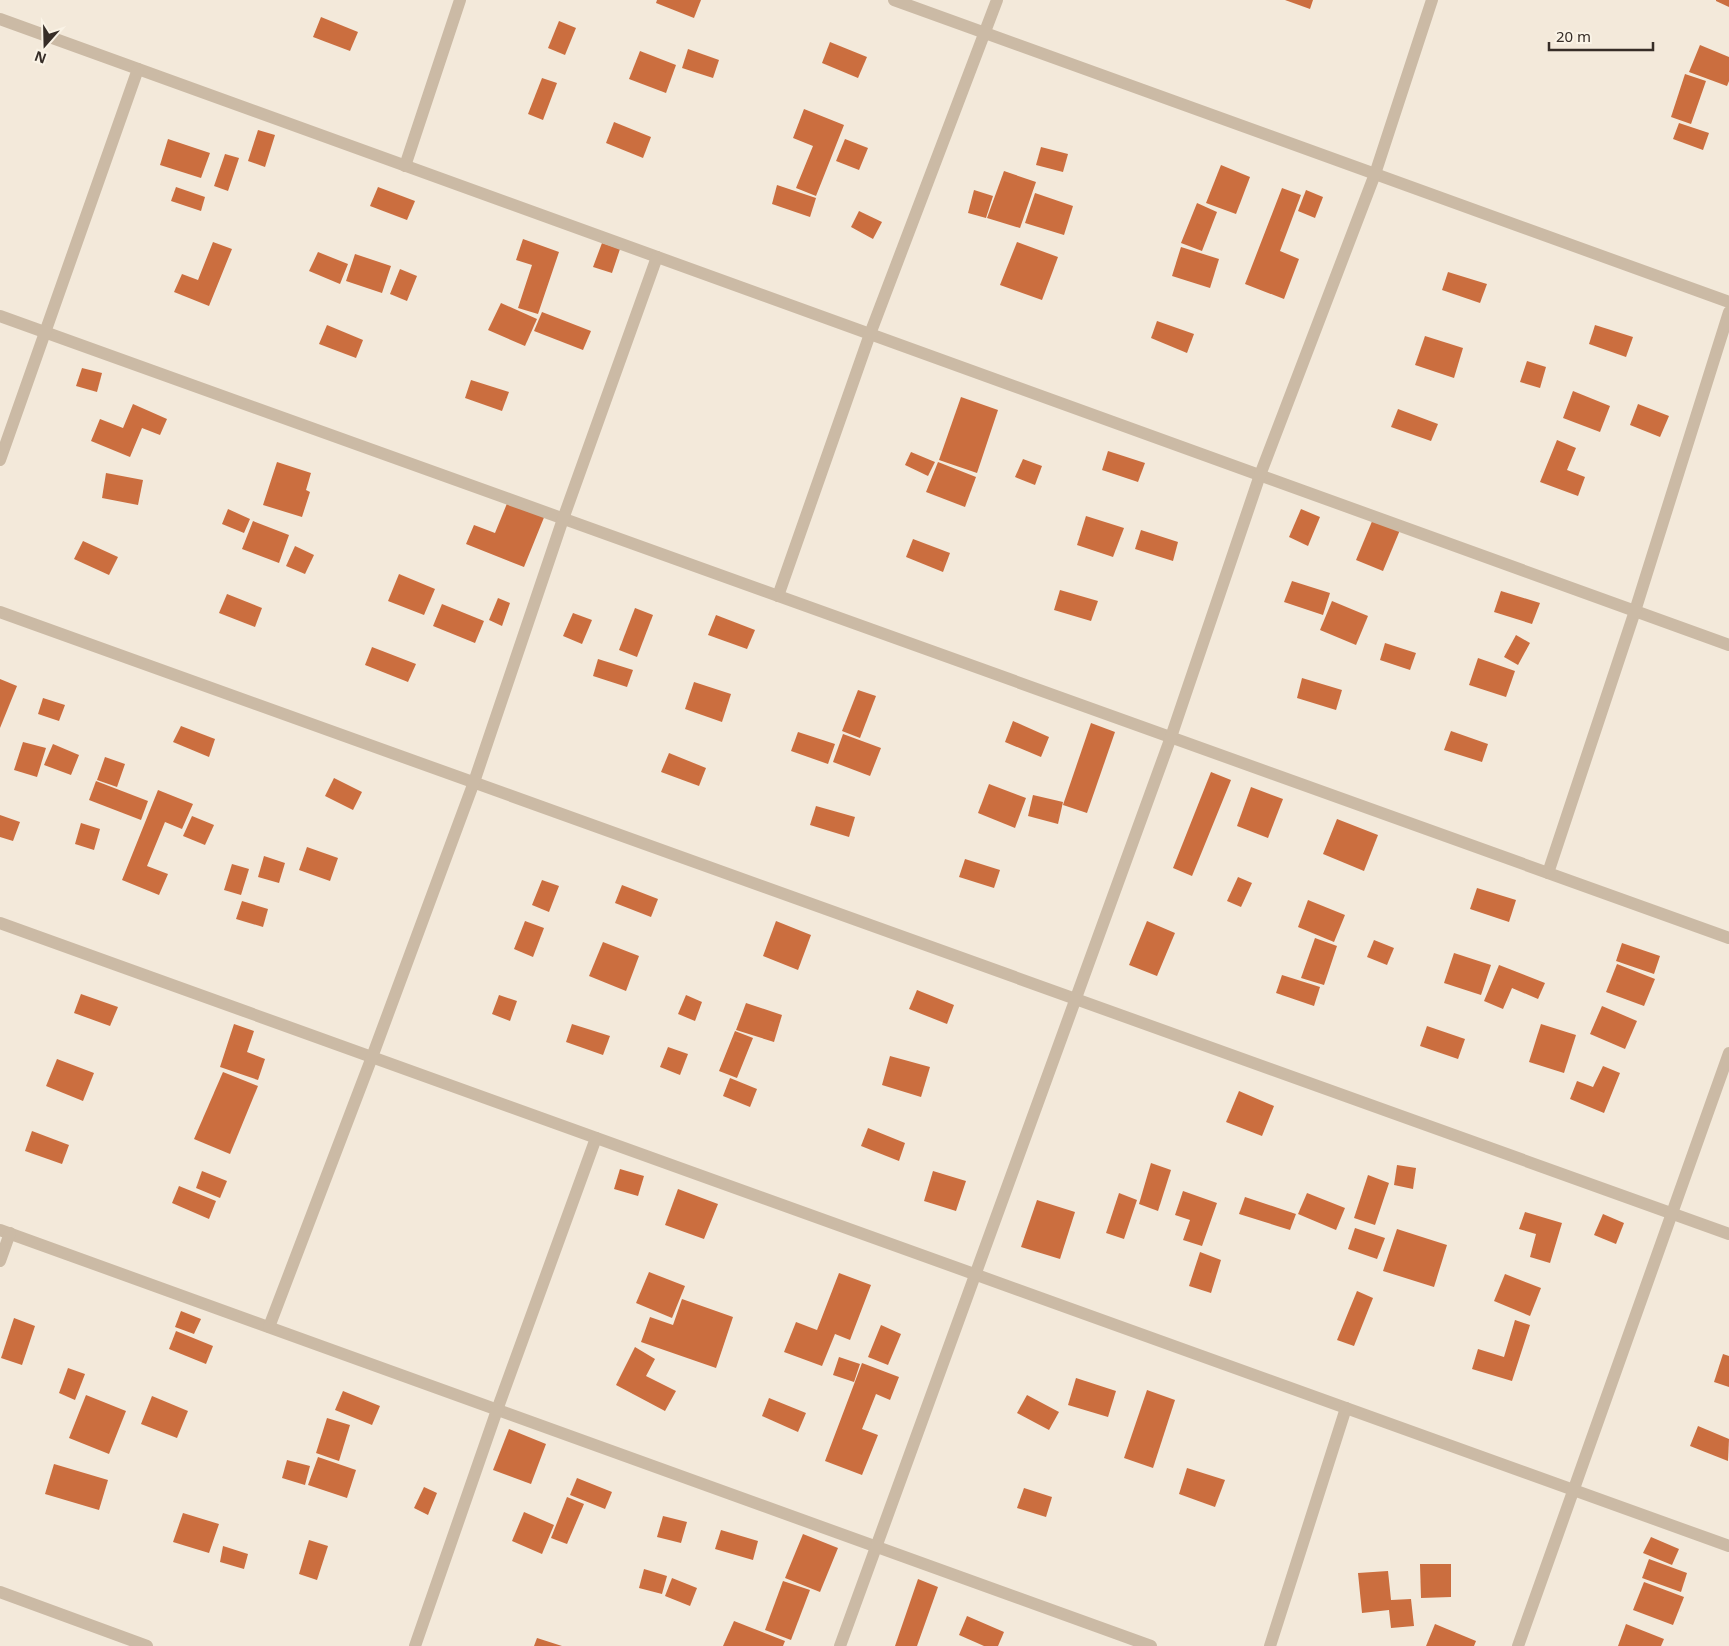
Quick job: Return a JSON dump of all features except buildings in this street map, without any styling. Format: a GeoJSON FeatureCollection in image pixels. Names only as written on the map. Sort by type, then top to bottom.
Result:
{"type":"FeatureCollection","features":[{"type":"Feature","properties":{"kind":"street"},"geometry":{"type":"LineString","coordinates":[[405,166],[460,0]]}},
{"type":"Feature","properties":{"kind":"street"},"geometry":{"type":"LineString","coordinates":[[894,0],[1729,302]]}},
{"type":"Feature","properties":{"kind":"street"},"geometry":{"type":"LineString","coordinates":[[778,596],[870,334],[997,0]]}},
{"type":"Feature","properties":{"kind":"street"},"geometry":{"type":"LineString","coordinates":[[840,1646],[1171,737],[1260,475],[1374,174],[1432,0]]}},
{"type":"Feature","properties":{"kind":"street"},"geometry":{"type":"LineString","coordinates":[[0,19],[1729,645]]}},
{"type":"Feature","properties":{"kind":"street"},"geometry":{"type":"LineString","coordinates":[[0,460],[138,69]]}},
{"type":"Feature","properties":{"kind":"street"},"geometry":{"type":"LineString","coordinates":[[269,1327],[474,782],[563,518],[657,257]]}},
{"type":"Feature","properties":{"kind":"street"},"geometry":{"type":"LineString","coordinates":[[1548,873],[1635,611],[1729,312]]}},
{"type":"Feature","properties":{"kind":"street"},"geometry":{"type":"LineString","coordinates":[[0,316],[1729,938]]}},
{"type":"Feature","properties":{"kind":"street"},"geometry":{"type":"LineString","coordinates":[[0,612],[1729,1234]]}},
{"type":"Feature","properties":{"kind":"street"},"geometry":{"type":"LineString","coordinates":[[0,923],[1729,1546]]}},
{"type":"Feature","properties":{"kind":"street"},"geometry":{"type":"LineString","coordinates":[[1518,1646],[1729,1052]]}},
{"type":"Feature","properties":{"kind":"street"},"geometry":{"type":"LineString","coordinates":[[415,1646],[596,1138]]}},
{"type":"Feature","properties":{"kind":"street"},"geometry":{"type":"LineString","coordinates":[[0,1261],[5,1232],[1151,1646]]}},
{"type":"Feature","properties":{"kind":"street"},"geometry":{"type":"LineString","coordinates":[[1270,1646],[1346,1408]]}},
{"type":"Feature","properties":{"kind":"street"},"geometry":{"type":"LineString","coordinates":[[0,1592],[147,1646]]}}]}
